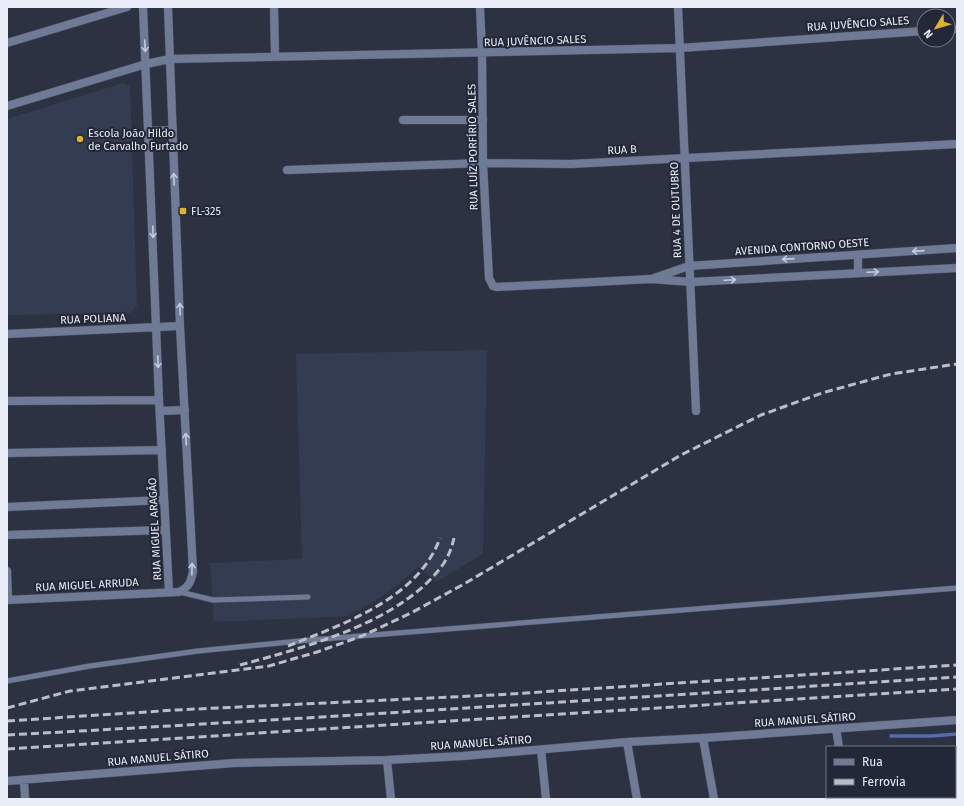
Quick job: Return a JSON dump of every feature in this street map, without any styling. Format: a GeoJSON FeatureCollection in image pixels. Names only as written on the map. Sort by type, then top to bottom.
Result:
{"type":"FeatureCollection","features":[{"type":"Feature","properties":{"kind":"street"},"geometry":{"type":"LineString","coordinates":[[7,43],[127,7]]}},
{"type":"Feature","properties":{"kind":"street","name":"RUA MIGUEL ARAGÃO"},"geometry":{"type":"LineString","coordinates":[[143,7],[159,400],[169,592],[179,592]]}},
{"type":"Feature","properties":{"kind":"street"},"geometry":{"type":"LineString","coordinates":[[168,7],[180,326],[193,571],[189,585],[179,592]]}},
{"type":"Feature","properties":{"kind":"street"},"geometry":{"type":"LineString","coordinates":[[274,7],[275,56]]}},
{"type":"Feature","properties":{"kind":"street","name":"RUA LUÍZ PORFÍRIO SALES"},"geometry":{"type":"LineString","coordinates":[[480,7],[483,163],[489,278],[493,286]]}},
{"type":"Feature","properties":{"kind":"street","name":"RUA 4 DE OUTUBRO"},"geometry":{"type":"LineString","coordinates":[[678,7],[696,411]]}},
{"type":"Feature","properties":{"kind":"street","name":"RUA JUVÊNCIO SALES"},"geometry":{"type":"LineString","coordinates":[[7,106],[146,64],[170,59],[680,48],[916,32]]}},
{"type":"Feature","properties":{"kind":"street"},"geometry":{"type":"LineString","coordinates":[[403,120],[483,120]]}},
{"type":"Feature","properties":{"kind":"street"},"geometry":{"type":"LineString","coordinates":[[148,131],[173,130]]}},
{"type":"Feature","properties":{"kind":"street","name":"RUA B"},"geometry":{"type":"LineString","coordinates":[[287,170],[483,163],[571,164],[957,144]]}},
{"type":"Feature","properties":{"kind":"street","name":"AVENIDA CONTORNO OESTE"},"geometry":{"type":"LineString","coordinates":[[651,279],[689,266],[957,248]]}},
{"type":"Feature","properties":{"kind":"street"},"geometry":{"type":"LineString","coordinates":[[858,255],[858,273]]}},
{"type":"Feature","properties":{"kind":"street","name":"AVENIDA CONTORNO OESTE"},"geometry":{"type":"LineString","coordinates":[[493,286],[651,279],[691,282],[957,268]]}},
{"type":"Feature","properties":{"kind":"street","name":"RUA POLIANA"},"geometry":{"type":"LineString","coordinates":[[7,334],[180,326]]}},
{"type":"Feature","properties":{"kind":"street"},"geometry":{"type":"LineString","coordinates":[[7,401],[159,400]]}},
{"type":"Feature","properties":{"kind":"street"},"geometry":{"type":"LineString","coordinates":[[160,411],[185,410]]}},
{"type":"Feature","properties":{"kind":"street"},"geometry":{"type":"LineString","coordinates":[[7,453],[162,450]]}},
{"type":"Feature","properties":{"kind":"street"},"geometry":{"type":"LineString","coordinates":[[7,507],[164,500]]}},
{"type":"Feature","properties":{"kind":"street"},"geometry":{"type":"LineString","coordinates":[[7,535],[166,530]]}},
{"type":"Feature","properties":{"kind":"street"},"geometry":{"type":"LineString","coordinates":[[7,571],[8,600]]}},
{"type":"Feature","properties":{"kind":"street","name":"RUA MIGUEL ARRUDA"},"geometry":{"type":"LineString","coordinates":[[8,600],[169,592]]}},
{"type":"Feature","properties":{"kind":"street","name":"RUA MANUEL SÁTIRO"},"geometry":{"type":"LineString","coordinates":[[7,781],[234,762],[387,760],[463,756],[627,742],[957,720]]}},
{"type":"Feature","properties":{"kind":"street"},"geometry":{"type":"LineString","coordinates":[[836,729],[839,746]]}},
{"type":"Feature","properties":{"kind":"street"},"geometry":{"type":"LineString","coordinates":[[703,738],[714,799]]}},
{"type":"Feature","properties":{"kind":"street"},"geometry":{"type":"LineString","coordinates":[[627,742],[637,799]]}},
{"type":"Feature","properties":{"kind":"street"},"geometry":{"type":"LineString","coordinates":[[541,750],[546,799]]}},
{"type":"Feature","properties":{"kind":"street"},"geometry":{"type":"LineString","coordinates":[[387,760],[391,799]]}},
{"type":"Feature","properties":{"kind":"street"},"geometry":{"type":"LineString","coordinates":[[24,780],[25,799]]}},
{"type":"Feature","properties":{"kind":"lane"},"geometry":{"type":"LineString","coordinates":[[7,681],[90,666],[224,648],[957,588]]}},
{"type":"Feature","properties":{"kind":"lane"},"geometry":{"type":"LineString","coordinates":[[179,592],[213,600],[308,597]]}},
{"type":"Feature","properties":{"kind":"shaded area"},"geometry":{"type":"Polygon","coordinates":[[[123,83],[130,86],[137,306],[130,313],[7,315],[7,119],[123,83]]]}},
{"type":"Feature","properties":{"kind":"shaded area"},"geometry":{"type":"Polygon","coordinates":[[[487,350],[483,554],[436,582],[418,567],[399,584],[378,599],[349,616],[214,622],[210,563],[302,559],[296,354],[487,350]]]}},
{"type":"Feature","properties":{"kind":"waterway"},"geometry":{"type":"LineString","coordinates":[[891,736],[931,736],[957,734]]}},
{"type":"Feature","properties":{"kind":"railway"},"geometry":{"type":"LineString","coordinates":[[7,708],[70,691],[269,666],[317,652],[362,636],[411,613],[464,584],[681,455],[761,415],[822,393],[891,374],[957,364]]}},
{"type":"Feature","properties":{"kind":"railway"},"geometry":{"type":"LineString","coordinates":[[288,646],[354,618],[376,607],[397,593],[415,578],[429,559],[440,538]]}},
{"type":"Feature","properties":{"kind":"railway"},"geometry":{"type":"LineString","coordinates":[[240,665],[294,650],[323,640],[379,616],[404,601],[426,584],[444,563],[454,538]]}},
{"type":"Feature","properties":{"kind":"railway"},"geometry":{"type":"LineString","coordinates":[[7,721],[176,710],[494,695],[957,665]]}},
{"type":"Feature","properties":{"kind":"railway"},"geometry":{"type":"LineString","coordinates":[[7,735],[957,677]]}},
{"type":"Feature","properties":{"kind":"railway"},"geometry":{"type":"LineString","coordinates":[[7,749],[957,689]]}},
{"type":"Feature","properties":{"kind":"place","name":"Escola João Hildo de Carvalho Furtado"},"geometry":{"type":"Point","coordinates":[80,139]}},
{"type":"Feature","properties":{"kind":"place","name":"FL-325"},"geometry":{"type":"Point","coordinates":[183,211]}}]}
